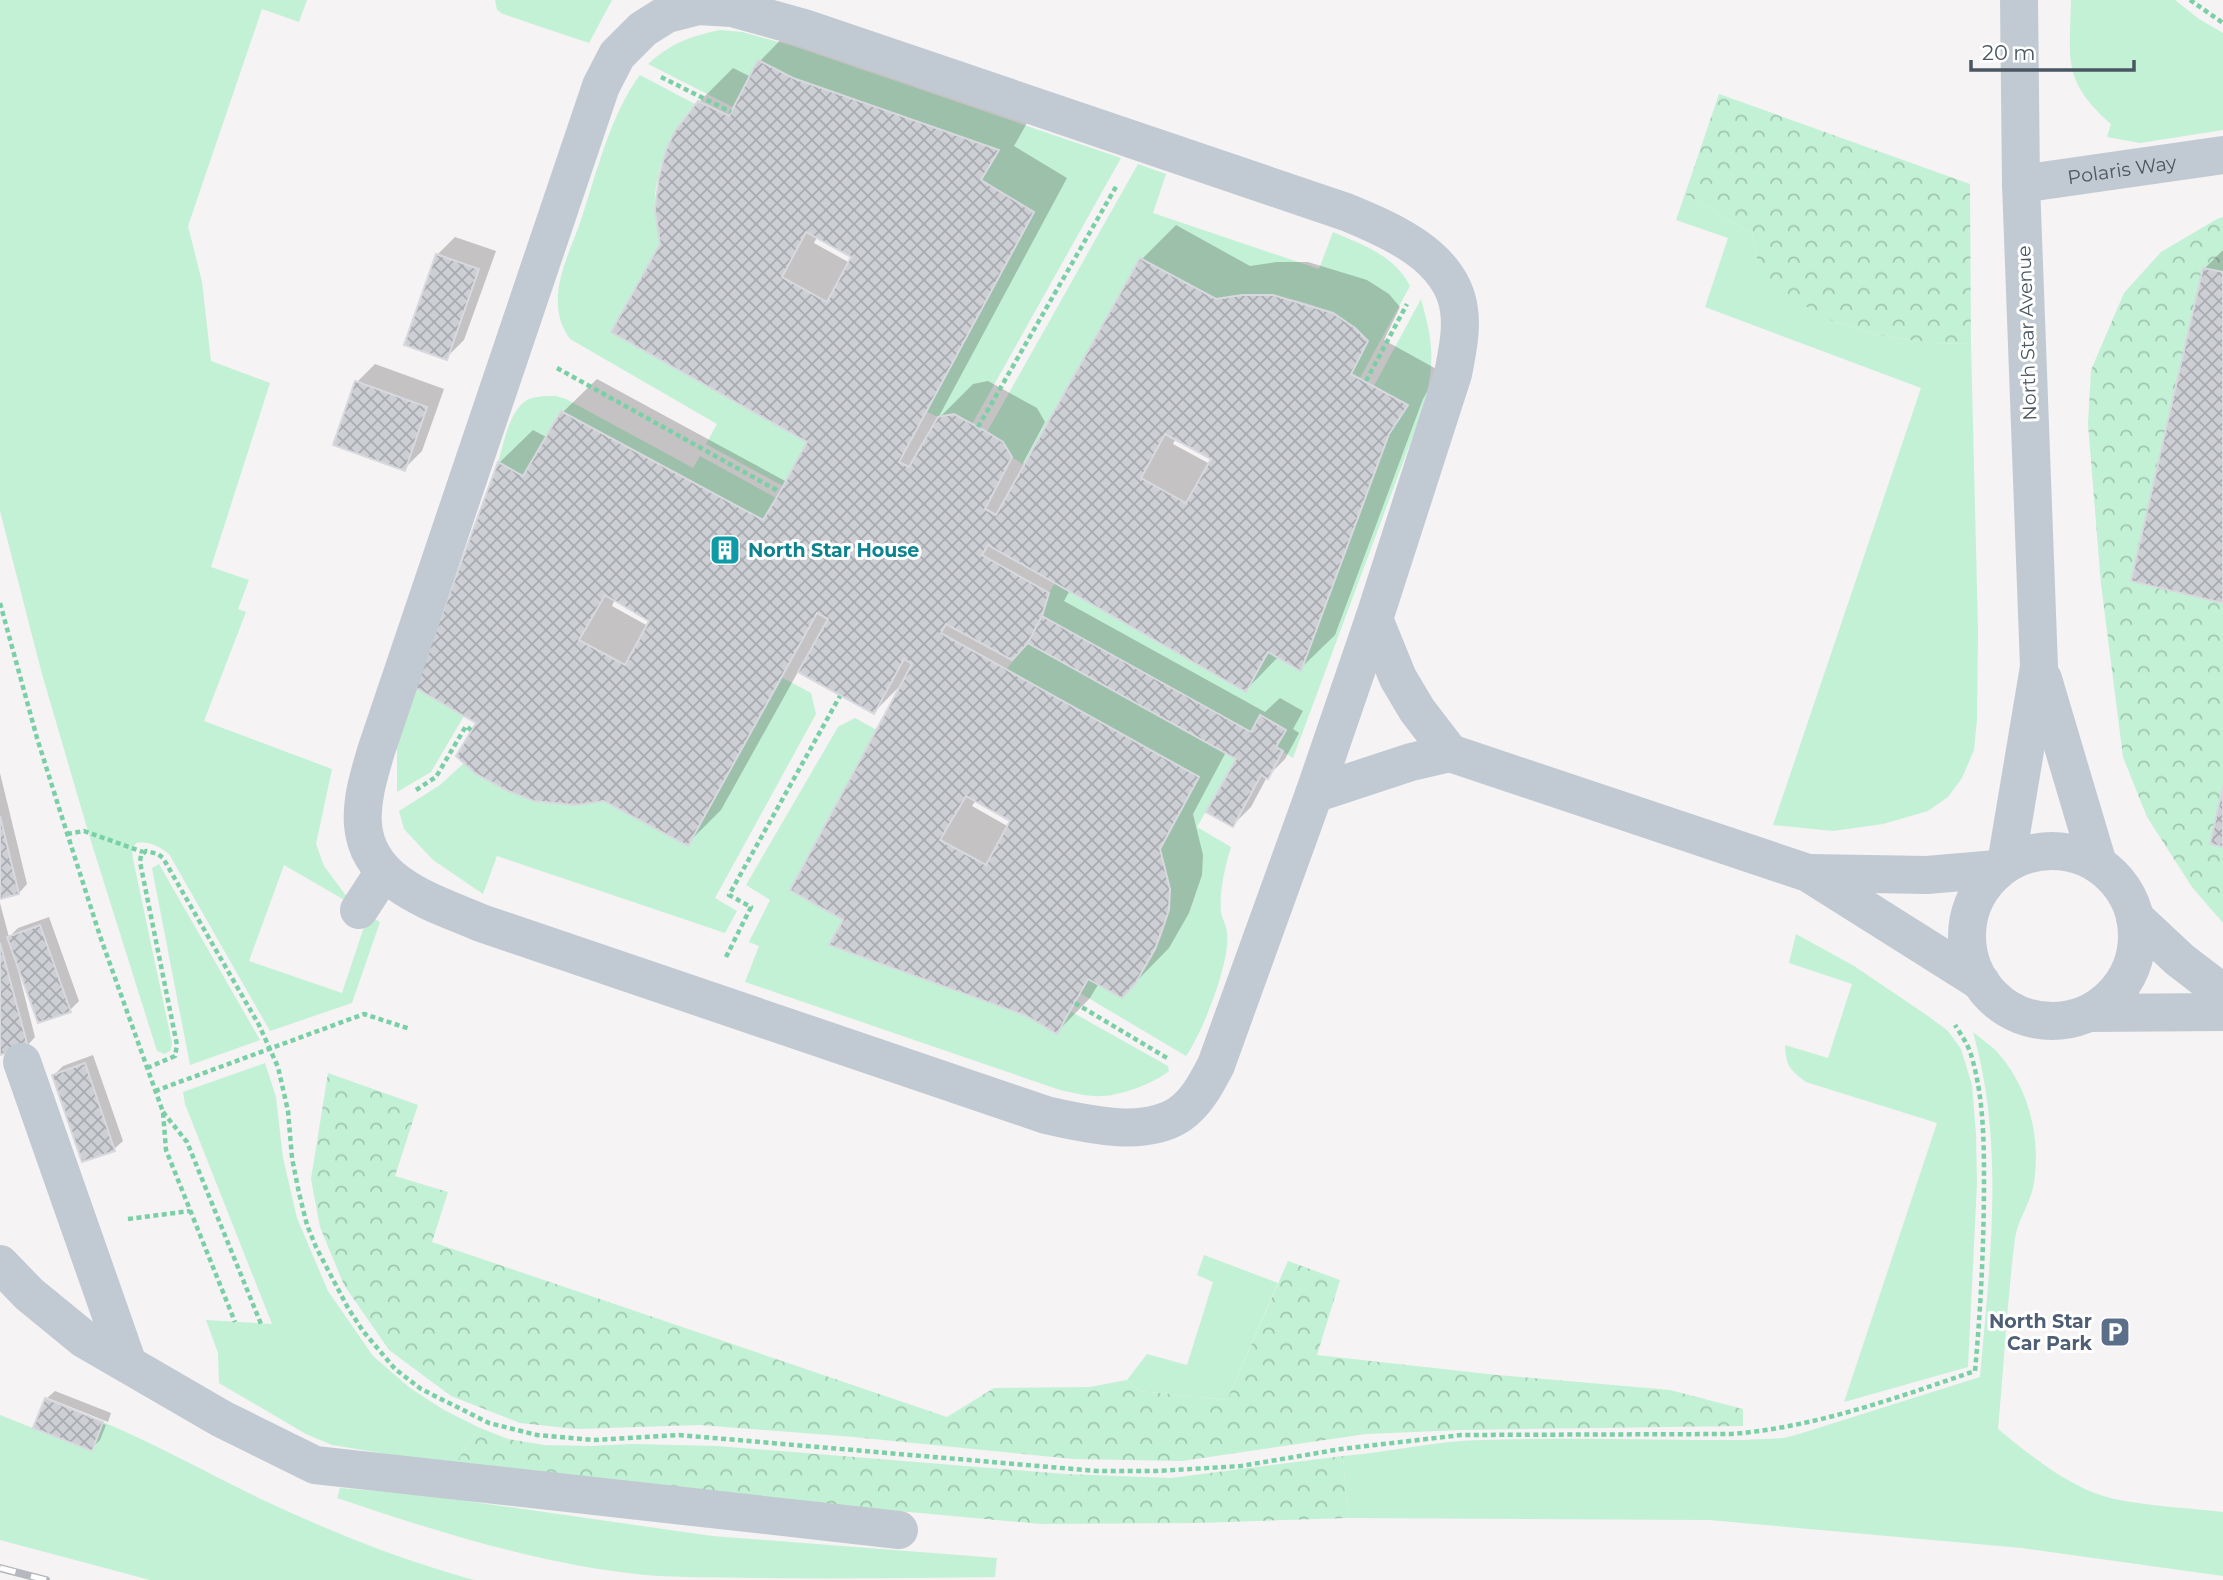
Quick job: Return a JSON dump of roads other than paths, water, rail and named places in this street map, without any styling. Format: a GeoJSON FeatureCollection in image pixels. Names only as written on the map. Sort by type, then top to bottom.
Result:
{"type":"FeatureCollection","features":[{"type":"Feature","properties":{"kind":"street","name":"North Star Avenue"},"geometry":{"type":"LineString","coordinates":[[2002,866],[2039,667],[2021,184],[2019,0]]}},
{"type":"Feature","properties":{"kind":"street"},"geometry":{"type":"LineString","coordinates":[[698,6],[732,8],[804,28],[1346,212],[1395,232],[1431,260],[1448,278],[1459,308],[1460,339],[1453,374],[1374,619],[1216,1065],[1202,1092],[1183,1112],[1158,1123],[1132,1127],[1092,1125],[1046,1115],[481,923],[406,889],[383,873],[370,853],[363,825],[365,789],[376,751],[601,86],[617,55],[643,29],[667,14],[698,6]]}},
{"type":"Feature","properties":{"kind":"street","name":"Polaris Way"},"geometry":{"type":"LineString","coordinates":[[2021,184],[2223,155]]}},
{"type":"Feature","properties":{"kind":"street"},"geometry":{"type":"LineString","coordinates":[[1374,619],[1398,678],[1417,710],[1450,753]]}},
{"type":"Feature","properties":{"kind":"street","name":"North Star Avenue"},"geometry":{"type":"LineString","coordinates":[[2039,667],[2098,864]]}},
{"type":"Feature","properties":{"kind":"street"},"geometry":{"type":"LineString","coordinates":[[1314,794],[1411,762],[1450,753],[1808,873],[1981,982]]}},
{"type":"Feature","properties":{"kind":"street","name":"North Star Avenue"},"geometry":{"type":"LineString","coordinates":[[2031,852],[2067,852],[2086,856],[2105,869],[2121,885],[2135,918],[2137,946],[2129,973],[2112,997],[2089,1013],[2056,1021],[2020,1015],[2004,1007],[1990,995],[1971,964],[1967,927],[1970,909],[1977,893],[2002,866],[2031,852]]}},
{"type":"Feature","properties":{"kind":"street"},"geometry":{"type":"LineString","coordinates":[[1808,873],[1927,876],[2002,866]]}},
{"type":"Feature","properties":{"kind":"street"},"geometry":{"type":"LineString","coordinates":[[359,910],[383,873]]}},
{"type":"Feature","properties":{"kind":"street"},"geometry":{"type":"LineString","coordinates":[[2135,918],[2180,960],[2223,993]]}},
{"type":"Feature","properties":{"kind":"street"},"geometry":{"type":"LineString","coordinates":[[2089,1013],[2223,1012]]}},
{"type":"Feature","properties":{"kind":"street"},"geometry":{"type":"LineString","coordinates":[[22,1062],[128,1364]]}},
{"type":"Feature","properties":{"kind":"street"},"geometry":{"type":"LineString","coordinates":[[0,1264],[29,1294],[84,1339],[222,1419],[314,1465],[899,1530]]}},
{"type":"Feature","properties":{"kind":"railway"},"geometry":{"type":"LineString","coordinates":[[0,1568],[46,1580]]}},
{"type":"Feature","properties":{"kind":"place","name":"North Star House"},"geometry":{"type":"Point","coordinates":[725,550]}},
{"type":"Feature","properties":{"kind":"place","name":"North Star Car Park"},"geometry":{"type":"Point","coordinates":[2115,1332]}}]}
